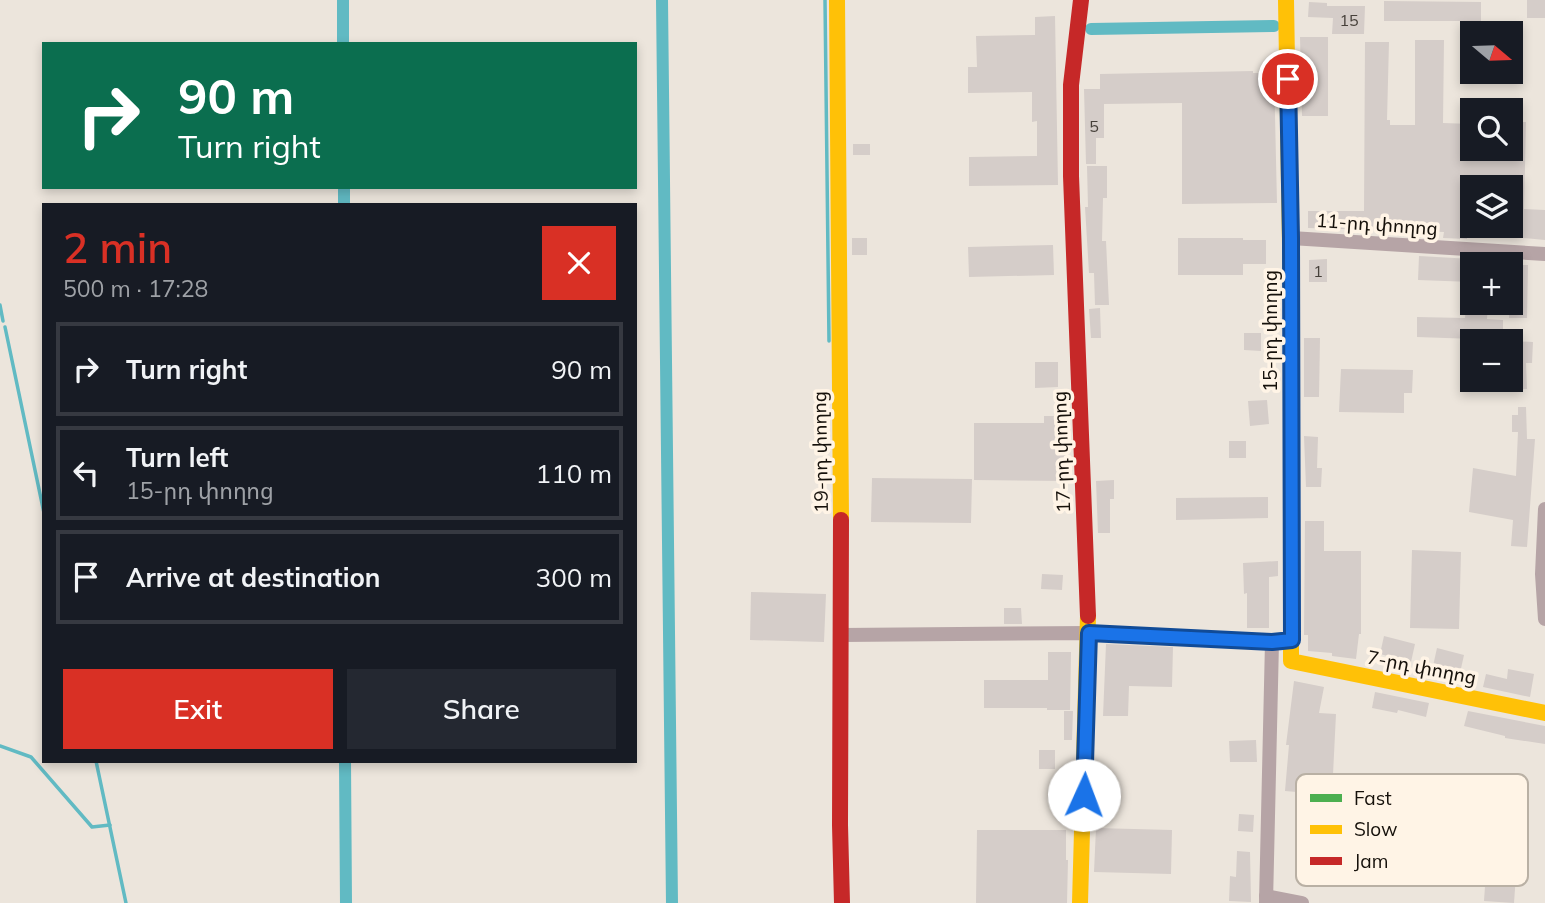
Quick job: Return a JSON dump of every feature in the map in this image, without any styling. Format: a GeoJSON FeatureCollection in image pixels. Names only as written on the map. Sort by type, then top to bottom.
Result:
{"type":"FeatureCollection","features":[{"type":"Feature","properties":{"kind":"street","name":"19-րդ փողոց"},"geometry":{"type":"LineString","coordinates":[[837,0],[842,903]]}},
{"type":"Feature","properties":{"kind":"street","name":"17-րդ փողոց"},"geometry":{"type":"LineString","coordinates":[[1080,903],[1089,633],[1071,176],[1072,85],[1081,0]]}},
{"type":"Feature","properties":{"kind":"street","name":"15-րդ փողոց"},"geometry":{"type":"LineString","coordinates":[[1286,0],[1291,238],[1291,661]]}},
{"type":"Feature","properties":{"kind":"street","name":"11-րդ փողոց"},"geometry":{"type":"LineString","coordinates":[[1291,238],[1545,254]]}},
{"type":"Feature","properties":{"kind":"street"},"geometry":{"type":"LineString","coordinates":[[1545,509],[1545,619]]}},
{"type":"Feature","properties":{"kind":"street"},"geometry":{"type":"LineString","coordinates":[[842,635],[1089,633],[1272,642],[1292,640]]}},
{"type":"Feature","properties":{"kind":"street"},"geometry":{"type":"LineString","coordinates":[[1272,642],[1266,899],[1302,903]]}},
{"type":"Feature","properties":{"kind":"street","name":"7-րդ փողոց"},"geometry":{"type":"LineString","coordinates":[[1291,661],[1545,713]]}},
{"type":"Feature","properties":{"kind":"building"},"geometry":{"type":"Polygon","coordinates":[[[1527,0],[1545,0],[1545,18],[1527,18],[1527,0]]]}},
{"type":"Feature","properties":{"kind":"building"},"geometry":{"type":"Polygon","coordinates":[[[1384,1],[1481,2],[1481,21],[1384,21],[1384,1]]]}},
{"type":"Feature","properties":{"kind":"building"},"geometry":{"type":"Polygon","coordinates":[[[1309,2],[1327,3],[1327,6],[1365,6],[1364,34],[1332,34],[1333,18],[1308,17],[1309,2]]]}},
{"type":"Feature","properties":{"kind":"building"},"geometry":{"type":"Polygon","coordinates":[[[1055,16],[1058,185],[969,186],[969,157],[1037,156],[1037,121],[1032,122],[1032,92],[968,93],[968,67],[977,67],[976,36],[1035,35],[1035,17],[1055,16]]]}},
{"type":"Feature","properties":{"kind":"building"},"geometry":{"type":"Polygon","coordinates":[[[1300,37],[1328,37],[1328,116],[1302,116],[1300,37]]]}},
{"type":"Feature","properties":{"kind":"building"},"geometry":{"type":"Polygon","coordinates":[[[1415,40],[1444,40],[1443,123],[1460,124],[1460,161],[1523,161],[1523,122],[1526,122],[1524,209],[1545,210],[1545,240],[1523,238],[1523,175],[1460,175],[1460,238],[1467,239],[1443,238],[1444,232],[1308,228],[1308,211],[1364,211],[1365,42],[1389,42],[1387,120],[1390,120],[1390,125],[1415,125],[1415,40]]]}},
{"type":"Feature","properties":{"kind":"building"},"geometry":{"type":"Polygon","coordinates":[[[1253,71],[1274,73],[1277,203],[1182,204],[1182,103],[1104,104],[1104,138],[1096,138],[1096,164],[1086,164],[1084,89],[1100,89],[1100,74],[1253,71]]]}},
{"type":"Feature","properties":{"kind":"building"},"geometry":{"type":"Polygon","coordinates":[[[853,144],[870,144],[870,155],[853,155],[853,144]]]}},
{"type":"Feature","properties":{"kind":"building"},"geometry":{"type":"Polygon","coordinates":[[[1087,166],[1107,166],[1107,198],[1103,198],[1102,241],[1106,241],[1109,305],[1095,305],[1094,273],[1089,273],[1085,207],[1088,207],[1087,166]]]}},
{"type":"Feature","properties":{"kind":"building"},"geometry":{"type":"Polygon","coordinates":[[[852,238],[867,238],[867,255],[852,255],[852,238]]]}},
{"type":"Feature","properties":{"kind":"building"},"geometry":{"type":"Polygon","coordinates":[[[1178,238],[1266,240],[1266,264],[1243,264],[1243,275],[1178,275],[1178,238]]]}},
{"type":"Feature","properties":{"kind":"building"},"geometry":{"type":"Polygon","coordinates":[[[1053,245],[1054,275],[969,277],[968,247],[1053,245]]]}},
{"type":"Feature","properties":{"kind":"building"},"geometry":{"type":"Polygon","coordinates":[[[1419,256],[1460,258],[1460,282],[1418,280],[1419,256]]]}},
{"type":"Feature","properties":{"kind":"building"},"geometry":{"type":"Polygon","coordinates":[[[1327,259],[1327,282],[1309,282],[1309,260],[1327,259]]]}},
{"type":"Feature","properties":{"kind":"building"},"geometry":{"type":"Polygon","coordinates":[[[1523,265],[1528,265],[1527,318],[1509,318],[1509,315],[1523,315],[1523,265]]]}},
{"type":"Feature","properties":{"kind":"building"},"geometry":{"type":"Polygon","coordinates":[[[1100,308],[1101,338],[1091,338],[1089,309],[1100,308]]]}},
{"type":"Feature","properties":{"kind":"building"},"geometry":{"type":"Polygon","coordinates":[[[1465,315],[1487,315],[1487,319],[1503,320],[1503,329],[1460,329],[1460,338],[1417,337],[1417,317],[1465,318],[1465,315]]]}},
{"type":"Feature","properties":{"kind":"building"},"geometry":{"type":"Polygon","coordinates":[[[1244,333],[1261,333],[1261,351],[1244,350],[1244,333]]]}},
{"type":"Feature","properties":{"kind":"building"},"geometry":{"type":"Polygon","coordinates":[[[1304,338],[1320,338],[1319,397],[1304,397],[1304,338]]]}},
{"type":"Feature","properties":{"kind":"building"},"geometry":{"type":"Polygon","coordinates":[[[1523,342],[1533,342],[1532,363],[1526,363],[1527,389],[1523,389],[1523,342]]]}},
{"type":"Feature","properties":{"kind":"building"},"geometry":{"type":"Polygon","coordinates":[[[1035,362],[1058,362],[1058,387],[1035,388],[1035,362]]]}},
{"type":"Feature","properties":{"kind":"building"},"geometry":{"type":"Polygon","coordinates":[[[1341,369],[1413,370],[1412,393],[1404,393],[1404,413],[1339,412],[1341,369]]]}},
{"type":"Feature","properties":{"kind":"building"},"geometry":{"type":"Polygon","coordinates":[[[1267,400],[1269,424],[1250,426],[1248,401],[1267,400]]]}},
{"type":"Feature","properties":{"kind":"building"},"geometry":{"type":"Polygon","coordinates":[[[1518,407],[1526,407],[1527,439],[1535,439],[1527,547],[1511,546],[1513,520],[1469,512],[1473,468],[1516,476],[1518,432],[1512,432],[1512,415],[1518,415],[1518,407]]]}},
{"type":"Feature","properties":{"kind":"building"},"geometry":{"type":"Polygon","coordinates":[[[1044,416],[1067,416],[1067,481],[974,480],[974,423],[1044,423],[1044,416]]]}},
{"type":"Feature","properties":{"kind":"building"},"geometry":{"type":"Polygon","coordinates":[[[1304,436],[1318,437],[1317,468],[1322,468],[1321,487],[1306,487],[1304,436]]]}},
{"type":"Feature","properties":{"kind":"building"},"geometry":{"type":"Polygon","coordinates":[[[1229,441],[1246,441],[1246,458],[1229,458],[1229,441]]]}},
{"type":"Feature","properties":{"kind":"building"},"geometry":{"type":"Polygon","coordinates":[[[872,478],[972,479],[971,523],[871,522],[872,478]]]}},
{"type":"Feature","properties":{"kind":"building"},"geometry":{"type":"Polygon","coordinates":[[[1114,480],[1114,499],[1110,499],[1110,533],[1098,533],[1096,481],[1114,480]]]}},
{"type":"Feature","properties":{"kind":"building"},"geometry":{"type":"Polygon","coordinates":[[[1268,497],[1268,518],[1176,520],[1176,498],[1268,497]]]}},
{"type":"Feature","properties":{"kind":"building"},"geometry":{"type":"Polygon","coordinates":[[[1305,521],[1324,521],[1324,551],[1361,551],[1361,634],[1356,659],[1308,651],[1308,635],[1304,635],[1305,521]]]}},
{"type":"Feature","properties":{"kind":"building"},"geometry":{"type":"Polygon","coordinates":[[[1412,550],[1461,552],[1459,629],[1410,628],[1412,550]]]}},
{"type":"Feature","properties":{"kind":"building"},"geometry":{"type":"Polygon","coordinates":[[[1278,561],[1278,576],[1269,577],[1269,628],[1247,628],[1247,593],[1244,594],[1243,563],[1278,561]]]}},
{"type":"Feature","properties":{"kind":"building"},"geometry":{"type":"Polygon","coordinates":[[[1042,574],[1063,575],[1062,590],[1041,589],[1042,574]]]}},
{"type":"Feature","properties":{"kind":"building"},"geometry":{"type":"Polygon","coordinates":[[[751,592],[826,594],[824,642],[750,640],[751,592]]]}},
{"type":"Feature","properties":{"kind":"building"},"geometry":{"type":"Polygon","coordinates":[[[1004,608],[1021,608],[1022,624],[1004,624],[1004,608]]]}},
{"type":"Feature","properties":{"kind":"building"},"geometry":{"type":"Polygon","coordinates":[[[1384,636],[1415,644],[1411,662],[1380,654],[1384,636]]]}},
{"type":"Feature","properties":{"kind":"building"},"geometry":{"type":"Polygon","coordinates":[[[1106,644],[1173,647],[1172,687],[1129,686],[1128,716],[1103,716],[1106,644]]]}},
{"type":"Feature","properties":{"kind":"building"},"geometry":{"type":"Polygon","coordinates":[[[1437,648],[1464,655],[1460,673],[1433,666],[1437,648]]]}},
{"type":"Feature","properties":{"kind":"building"},"geometry":{"type":"Polygon","coordinates":[[[1048,652],[1071,652],[1070,710],[984,708],[984,680],[1048,680],[1048,652]]]}},
{"type":"Feature","properties":{"kind":"building"},"geometry":{"type":"Polygon","coordinates":[[[1508,669],[1534,674],[1530,697],[1483,687],[1486,674],[1507,679],[1508,669]]]}},
{"type":"Feature","properties":{"kind":"building"},"geometry":{"type":"Polygon","coordinates":[[[1294,681],[1324,687],[1319,713],[1336,714],[1333,774],[1296,774],[1296,792],[1285,791],[1289,745],[1286,745],[1294,681]]]}},
{"type":"Feature","properties":{"kind":"building"},"geometry":{"type":"Polygon","coordinates":[[[1375,692],[1429,703],[1426,717],[1398,710],[1397,713],[1372,708],[1375,692]]]}},
{"type":"Feature","properties":{"kind":"building"},"geometry":{"type":"Polygon","coordinates":[[[1064,711],[1073,711],[1072,740],[1064,740],[1064,711]]]}},
{"type":"Feature","properties":{"kind":"building"},"geometry":{"type":"Polygon","coordinates":[[[1468,711],[1545,726],[1545,744],[1505,738],[1464,726],[1468,711]]]}},
{"type":"Feature","properties":{"kind":"building"},"geometry":{"type":"Polygon","coordinates":[[[1256,740],[1257,762],[1230,762],[1229,741],[1256,740]]]}},
{"type":"Feature","properties":{"kind":"building"},"geometry":{"type":"Polygon","coordinates":[[[1039,750],[1055,750],[1055,769],[1039,769],[1039,750]]]}},
{"type":"Feature","properties":{"kind":"building"},"geometry":{"type":"Polygon","coordinates":[[[1097,793],[1108,793],[1107,803],[1096,803],[1097,793]]]}},
{"type":"Feature","properties":{"kind":"building"},"geometry":{"type":"Polygon","coordinates":[[[1239,814],[1254,815],[1253,832],[1238,831],[1239,814]]]}},
{"type":"Feature","properties":{"kind":"building"},"geometry":{"type":"Polygon","coordinates":[[[1096,828],[1172,830],[1171,874],[1094,872],[1096,828]]]}},
{"type":"Feature","properties":{"kind":"building"},"geometry":{"type":"Polygon","coordinates":[[[977,830],[1066,830],[1067,903],[976,903],[977,830]]]}},
{"type":"Feature","properties":{"kind":"building"},"geometry":{"type":"Polygon","coordinates":[[[1237,851],[1250,852],[1251,902],[1229,901],[1230,876],[1236,877],[1237,851]]]}},
{"type":"Feature","properties":{"kind":"building"},"geometry":{"type":"Polygon","coordinates":[[[1485,886],[1515,886],[1514,903],[1484,901],[1485,886]]]}},
{"type":"Feature","properties":{"kind":"waterway"},"geometry":{"type":"LineString","coordinates":[[343,0],[343,42]]}},
{"type":"Feature","properties":{"kind":"waterway"},"geometry":{"type":"LineString","coordinates":[[662,0],[672,903]]}},
{"type":"Feature","properties":{"kind":"waterway"},"geometry":{"type":"LineString","coordinates":[[825,0],[829,341]]}},
{"type":"Feature","properties":{"kind":"waterway"},"geometry":{"type":"LineString","coordinates":[[1091,29],[1274,26]]}},
{"type":"Feature","properties":{"kind":"waterway"},"geometry":{"type":"LineString","coordinates":[[344,189],[344,203]]}},
{"type":"Feature","properties":{"kind":"waterway"},"geometry":{"type":"LineString","coordinates":[[0,305],[3,321]]}},
{"type":"Feature","properties":{"kind":"waterway"},"geometry":{"type":"LineString","coordinates":[[5,327],[42,503]]}},
{"type":"Feature","properties":{"kind":"waterway"},"geometry":{"type":"LineString","coordinates":[[0,746],[31,757],[92,827],[110,825]]}},
{"type":"Feature","properties":{"kind":"waterway"},"geometry":{"type":"LineString","coordinates":[[96,763],[126,903]]}},
{"type":"Feature","properties":{"kind":"waterway"},"geometry":{"type":"LineString","coordinates":[[345,763],[346,903]]}},
{"type":"Feature","properties":{"kind":"traffic: fast"},"geometry":{"type":"LineString","coordinates":[[1291,306],[1291,616]]}},
{"type":"Feature","properties":{"kind":"traffic: slow"},"geometry":{"type":"LineString","coordinates":[[837,0],[841,520]]}},
{"type":"Feature","properties":{"kind":"traffic: slow"},"geometry":{"type":"LineString","coordinates":[[1286,0],[1291,306]]}},
{"type":"Feature","properties":{"kind":"traffic: slow"},"geometry":{"type":"LineString","coordinates":[[1080,903],[1088,616]]}},
{"type":"Feature","properties":{"kind":"traffic: slow"},"geometry":{"type":"LineString","coordinates":[[1291,616],[1291,661],[1545,713]]}},
{"type":"Feature","properties":{"kind":"traffic: jam"},"geometry":{"type":"LineString","coordinates":[[1081,0],[1071,85],[1071,176],[1088,616]]}},
{"type":"Feature","properties":{"kind":"traffic: jam"},"geometry":{"type":"LineString","coordinates":[[841,520],[842,903]]}},
{"type":"Feature","properties":{"kind":"route"},"geometry":{"type":"LineString","coordinates":[[1084,795],[1089,633],[1272,642],[1292,640],[1288,79]]}}]}
